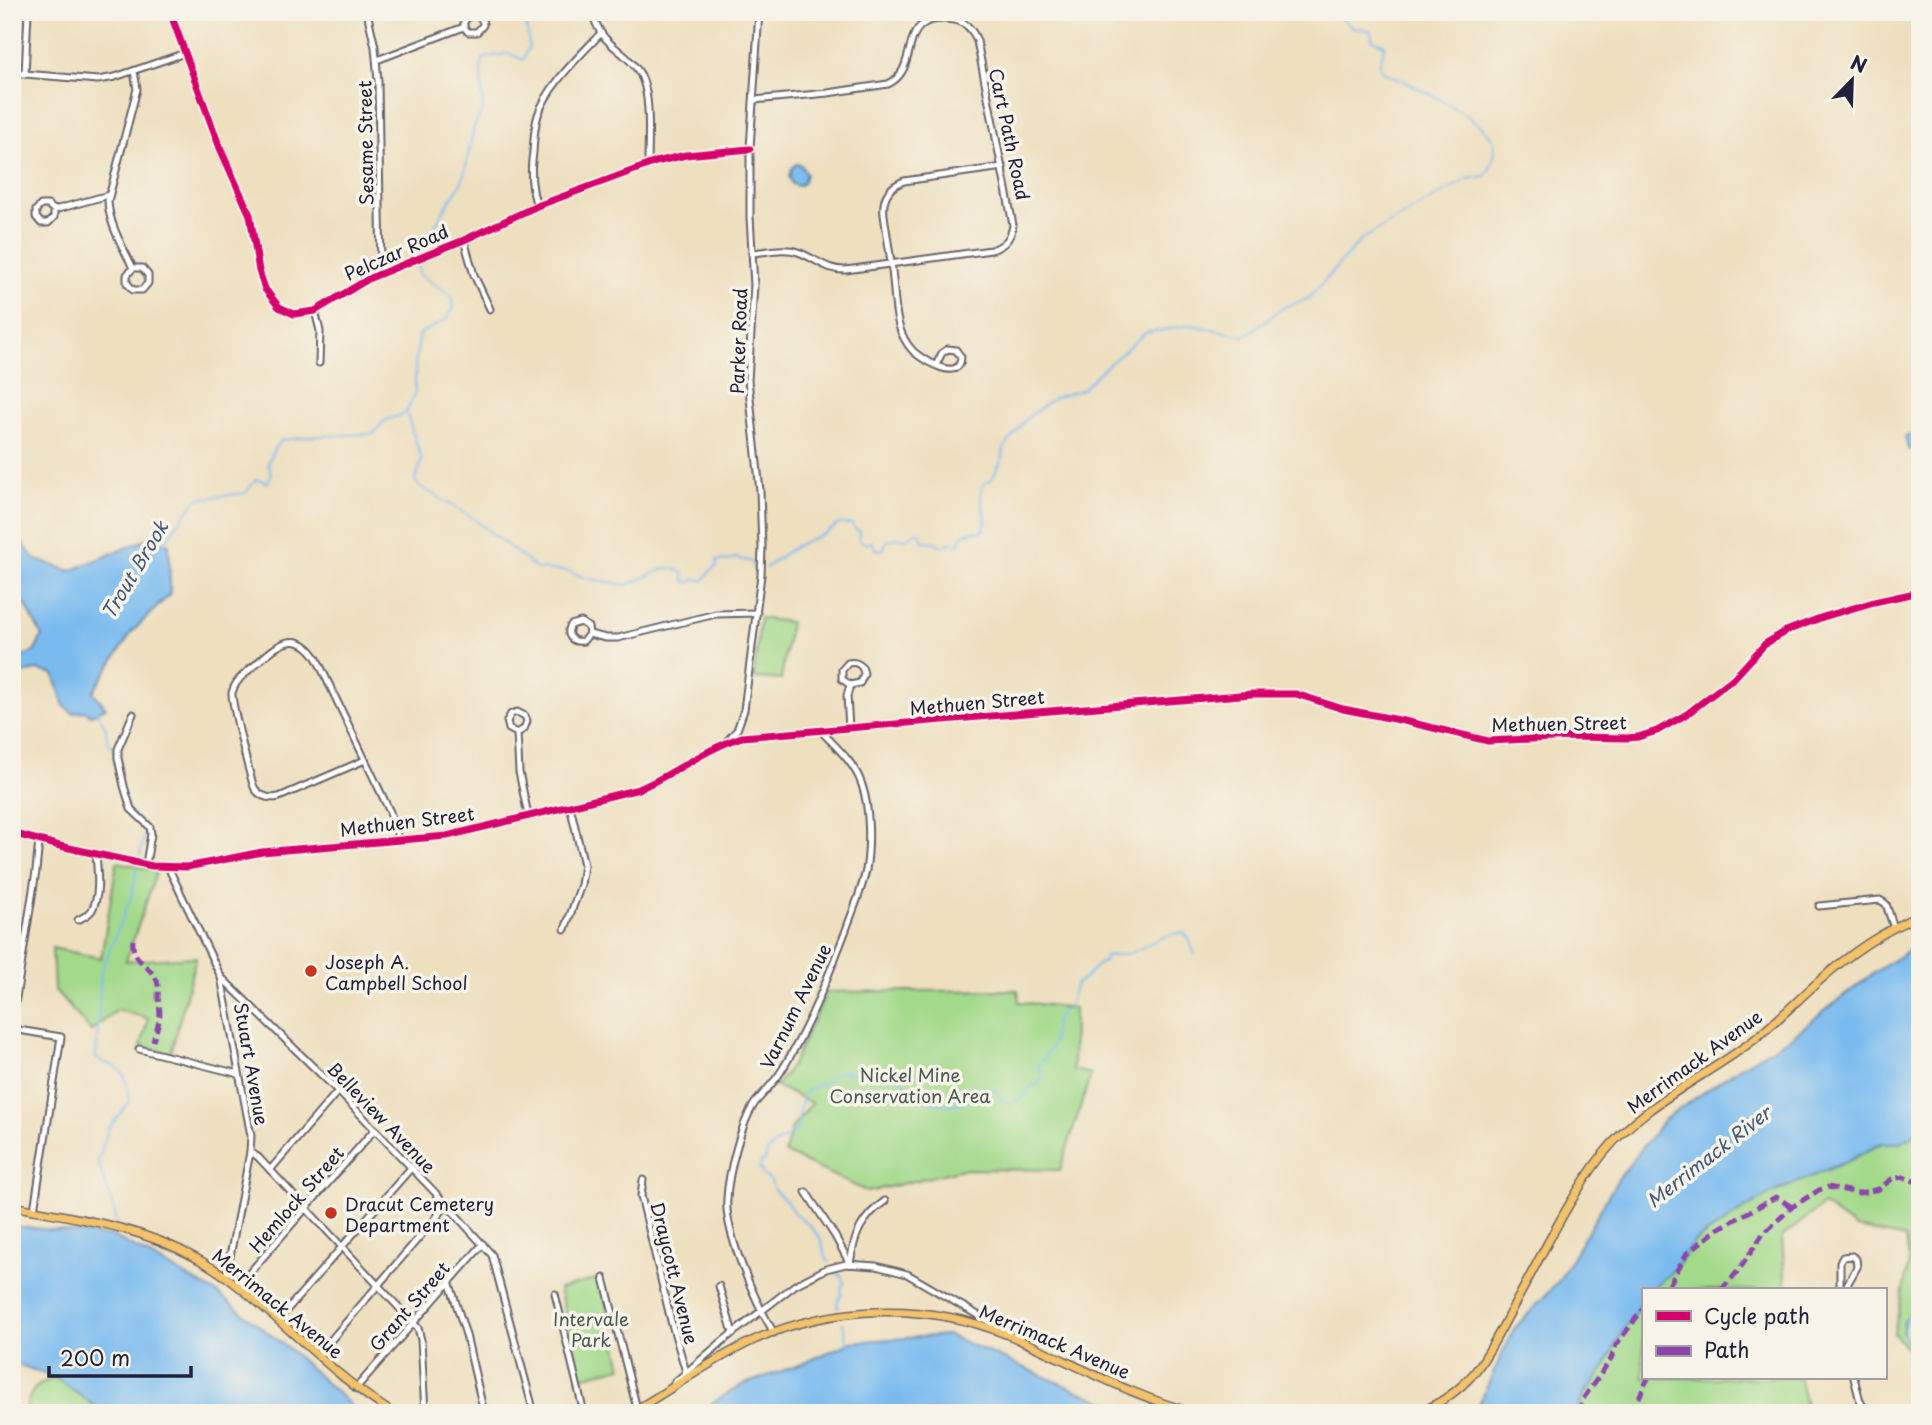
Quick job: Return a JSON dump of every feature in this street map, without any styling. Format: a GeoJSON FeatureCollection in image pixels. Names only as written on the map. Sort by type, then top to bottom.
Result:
{"type":"FeatureCollection","features":[{"type":"Feature","properties":{"kind":"main road","name":"Merrimack Avenue"},"geometry":{"type":"LineString","coordinates":[[1418,1413],[1456,1391],[1481,1364],[1577,1192],[1614,1142],[1640,1117],[1765,1031],[1834,968],[1894,928],[1920,915]]}},
{"type":"Feature","properties":{"kind":"main road","name":"Merrimack Avenue"},"geometry":{"type":"LineString","coordinates":[[12,1206],[122,1227],[184,1251],[238,1286],[356,1388],[393,1413]]}},
{"type":"Feature","properties":{"kind":"main road","name":"Merrimack Avenue"},"geometry":{"type":"LineString","coordinates":[[634,1411],[724,1356],[774,1333],[841,1315],[898,1312],[959,1320],[999,1332],[1156,1400],[1195,1413]]}},
{"type":"Feature","properties":{"kind":"street"},"geometry":{"type":"LineString","coordinates":[[25,74],[28,12]]}},
{"type":"Feature","properties":{"kind":"street"},"geometry":{"type":"LineString","coordinates":[[170,12],[220,148],[250,215],[259,271],[265,289],[273,301],[290,313],[315,311],[320,331],[319,363]]}},
{"type":"Feature","properties":{"kind":"street","name":"Sesame Street"},"geometry":{"type":"LineString","coordinates":[[367,12],[377,60],[381,274]]}},
{"type":"Feature","properties":{"kind":"street"},"geometry":{"type":"LineString","coordinates":[[593,12],[601,33],[612,47],[636,68],[645,83],[648,165]]}},
{"type":"Feature","properties":{"kind":"street","name":"Parker Road"},"geometry":{"type":"LineString","coordinates":[[722,746],[733,736],[742,719],[761,575],[762,519],[748,380],[753,297],[750,149],[759,12]]}},
{"type":"Feature","properties":{"kind":"street","name":"Cart Path Road"},"geometry":{"type":"LineString","coordinates":[[752,253],[797,251],[835,270],[891,264],[986,251],[1004,244],[1010,238],[1013,225],[976,37],[968,26],[956,20],[930,21],[918,28],[911,39],[902,74],[888,85],[754,100]]}},
{"type":"Feature","properties":{"kind":"street"},"geometry":{"type":"LineString","coordinates":[[377,60],[464,27]]}},
{"type":"Feature","properties":{"kind":"street"},"geometry":{"type":"LineString","coordinates":[[537,206],[531,173],[540,110],[550,92],[601,33]]}},
{"type":"Feature","properties":{"kind":"street"},"geometry":{"type":"LineString","coordinates":[[12,74],[98,80],[115,77],[185,53]]}},
{"type":"Feature","properties":{"kind":"street"},"geometry":{"type":"LineString","coordinates":[[133,268],[110,217],[108,195],[137,89],[134,71]]}},
{"type":"Feature","properties":{"kind":"street","name":"Pelczar Road"},"geometry":{"type":"LineString","coordinates":[[315,311],[360,283],[537,206],[670,158],[750,149]]}},
{"type":"Feature","properties":{"kind":"street"},"geometry":{"type":"LineString","coordinates":[[936,365],[942,353],[948,349],[954,349],[961,355],[961,364],[954,370],[947,369],[936,365],[913,351],[902,334],[897,316],[883,210],[886,195],[894,186],[911,180],[1003,167]]}},
{"type":"Feature","properties":{"kind":"street"},"geometry":{"type":"LineString","coordinates":[[54,210],[108,195]]}},
{"type":"Feature","properties":{"kind":"street"},"geometry":{"type":"LineString","coordinates":[[464,240],[474,275],[490,309]]}},
{"type":"Feature","properties":{"kind":"street"},"geometry":{"type":"LineString","coordinates":[[133,268],[142,268],[148,276],[147,285],[142,290],[133,290],[127,284],[127,275],[133,268]]}},
{"type":"Feature","properties":{"kind":"street","name":"Methuen Street"},"geometry":{"type":"LineString","coordinates":[[12,833],[146,864],[168,867],[208,864],[262,852],[447,836],[639,789],[741,737],[1278,693],[1303,695],[1343,709],[1405,720],[1488,741],[1635,737],[1657,731],[1687,714],[1735,677],[1765,644],[1786,631],[1863,605],[1920,592]]}},
{"type":"Feature","properties":{"kind":"street"},"geometry":{"type":"LineString","coordinates":[[589,634],[606,638],[628,637],[716,614],[757,613]]}},
{"type":"Feature","properties":{"kind":"street"},"geometry":{"type":"LineString","coordinates":[[365,760],[279,797],[266,797],[255,788],[249,775],[232,698],[236,684],[278,645],[287,641],[300,643],[312,651],[317,659],[394,821],[399,841]]}},
{"type":"Feature","properties":{"kind":"street"},"geometry":{"type":"LineString","coordinates":[[853,662],[862,667],[864,677],[857,685],[850,685],[844,681],[841,672],[844,666],[853,662]]}},
{"type":"Feature","properties":{"kind":"street"},"geometry":{"type":"LineString","coordinates":[[849,728],[847,694],[850,685]]}},
{"type":"Feature","properties":{"kind":"street"},"geometry":{"type":"LineString","coordinates":[[133,714],[119,747],[118,758],[131,809],[150,827],[146,864]]}},
{"type":"Feature","properties":{"kind":"street","name":"Varnum Avenue"},"geometry":{"type":"LineString","coordinates":[[774,1333],[761,1311],[733,1238],[727,1213],[729,1186],[742,1128],[755,1103],[782,1071],[823,988],[859,893],[867,863],[867,812],[863,787],[846,758],[821,731]]}},
{"type":"Feature","properties":{"kind":"street"},"geometry":{"type":"LineString","coordinates":[[517,733],[519,772],[528,816]]}},
{"type":"Feature","properties":{"kind":"street"},"geometry":{"type":"LineString","coordinates":[[565,929],[581,885],[584,865],[570,806]]}},
{"type":"Feature","properties":{"kind":"street"},"geometry":{"type":"LineString","coordinates":[[12,1023],[39,841]]}},
{"type":"Feature","properties":{"kind":"street"},"geometry":{"type":"LineString","coordinates":[[78,920],[91,911],[96,896],[96,853]]}},
{"type":"Feature","properties":{"kind":"street","name":"Stuart Avenue"},"geometry":{"type":"LineString","coordinates":[[168,867],[221,977],[251,1136],[226,1277]]}},
{"type":"Feature","properties":{"kind":"street"},"geometry":{"type":"LineString","coordinates":[[1819,906],[1880,900],[1885,904],[1894,928]]}},
{"type":"Feature","properties":{"kind":"street","name":"Belleview Avenue"},"geometry":{"type":"LineString","coordinates":[[221,977],[338,1091],[492,1255],[534,1413]]}},
{"type":"Feature","properties":{"kind":"street"},"geometry":{"type":"LineString","coordinates":[[12,1029],[61,1037],[34,1210]]}},
{"type":"Feature","properties":{"kind":"street"},"geometry":{"type":"LineString","coordinates":[[139,1049],[240,1073]]}},
{"type":"Feature","properties":{"kind":"street"},"geometry":{"type":"LineString","coordinates":[[270,1170],[338,1091]]}},
{"type":"Feature","properties":{"kind":"street","name":"Hemlock Street"},"geometry":{"type":"LineString","coordinates":[[238,1286],[375,1129]]}},
{"type":"Feature","properties":{"kind":"street"},"geometry":{"type":"LineString","coordinates":[[250,1152],[418,1328],[425,1413]]}},
{"type":"Feature","properties":{"kind":"street"},"geometry":{"type":"LineString","coordinates":[[278,1320],[411,1168]]}},
{"type":"Feature","properties":{"kind":"street","name":"Draycott Avenue"},"geometry":{"type":"LineString","coordinates":[[643,1180],[641,1196],[686,1372]]}},
{"type":"Feature","properties":{"kind":"street"},"geometry":{"type":"LineString","coordinates":[[806,1192],[835,1236],[849,1264]]}},
{"type":"Feature","properties":{"kind":"street"},"geometry":{"type":"LineString","coordinates":[[849,1264],[862,1223],[885,1201]]}},
{"type":"Feature","properties":{"kind":"street"},"geometry":{"type":"LineString","coordinates":[[318,1354],[447,1205]]}},
{"type":"Feature","properties":{"kind":"street","name":"Grant Street"},"geometry":{"type":"LineString","coordinates":[[356,1388],[483,1244]]}},
{"type":"Feature","properties":{"kind":"street"},"geometry":{"type":"LineString","coordinates":[[1842,1288],[1840,1262],[1843,1257],[1852,1255],[1857,1261],[1857,1267],[1843,1288]]}},
{"type":"Feature","properties":{"kind":"street"},"geometry":{"type":"LineString","coordinates":[[664,1392],[795,1285],[826,1269],[849,1264],[876,1266],[907,1274],[1032,1346]]}},
{"type":"Feature","properties":{"kind":"street"},"geometry":{"type":"LineString","coordinates":[[604,1278],[634,1411]]}},
{"type":"Feature","properties":{"kind":"street"},"geometry":{"type":"LineString","coordinates":[[449,1281],[466,1335],[484,1413]]}},
{"type":"Feature","properties":{"kind":"street"},"geometry":{"type":"LineString","coordinates":[[719,1286],[733,1333]]}},
{"type":"Feature","properties":{"kind":"street"},"geometry":{"type":"LineString","coordinates":[[555,1294],[584,1413]]}},
{"type":"Feature","properties":{"kind":"street"},"geometry":{"type":"LineString","coordinates":[[1855,1380],[1860,1401],[1867,1413]]}},
{"type":"Feature","properties":{"kind":"green space"},"geometry":{"type":"Polygon","coordinates":[[[760,618],[790,622],[781,680],[754,678],[760,618]]]}},
{"type":"Feature","properties":{"kind":"green space"},"geometry":{"type":"Polygon","coordinates":[[[117,862],[157,870],[126,961],[196,957],[171,1053],[141,1046],[148,1018],[117,1010],[91,1031],[54,989],[52,948],[101,958],[117,862]]]}},
{"type":"Feature","properties":{"kind":"green space","name":"Nickel Mine Conservation Area"},"geometry":{"type":"Polygon","coordinates":[[[1018,990],[1019,1002],[1074,1008],[1073,1070],[1091,1074],[1060,1170],[963,1169],[868,1192],[785,1153],[791,1129],[812,1103],[776,1086],[792,1065],[827,992],[1018,990]]]}},
{"type":"Feature","properties":{"kind":"green space"},"geometry":{"type":"Polygon","coordinates":[[[1920,1132],[1920,1310],[1904,1320],[1902,1332],[1920,1354],[1920,1413],[1900,1413],[1916,1397],[1913,1356],[1894,1333],[1909,1262],[1906,1238],[1856,1228],[1823,1205],[1782,1237],[1786,1288],[1654,1288],[1671,1273],[1695,1241],[1770,1194],[1850,1160],[1882,1143],[1900,1143],[1920,1132]]]}},
{"type":"Feature","properties":{"kind":"green space","name":"Intervale Park"},"geometry":{"type":"Polygon","coordinates":[[[600,1278],[622,1367],[581,1377],[559,1289],[600,1278]]]}},
{"type":"Feature","properties":{"kind":"green space"},"geometry":{"type":"Polygon","coordinates":[[[1642,1302],[1642,1380],[1800,1380],[1808,1413],[1576,1413],[1581,1399],[1642,1302]]]}},
{"type":"Feature","properties":{"kind":"green space"},"geometry":{"type":"Polygon","coordinates":[[[57,1379],[105,1413],[25,1413],[34,1389],[43,1382],[57,1379]]]}},
{"type":"Feature","properties":{"kind":"water"},"geometry":{"type":"Polygon","coordinates":[[[796,164],[801,165],[806,174],[803,183],[798,186],[792,184],[789,177],[796,164]]]}},
{"type":"Feature","properties":{"kind":"water"},"geometry":{"type":"Polygon","coordinates":[[[1920,435],[1920,451],[1908,449],[1905,436],[1920,435]]]}},
{"type":"Feature","properties":{"kind":"water"},"geometry":{"type":"Polygon","coordinates":[[[147,539],[169,544],[170,594],[132,632],[93,692],[106,708],[91,715],[85,711],[73,713],[64,706],[54,674],[37,670],[14,675],[12,661],[35,651],[42,636],[12,582],[12,541],[21,540],[34,559],[70,571],[147,539]]]}},
{"type":"Feature","properties":{"kind":"water","name":"Merrimack River"},"geometry":{"type":"Polygon","coordinates":[[[1920,946],[1920,1132],[1900,1143],[1882,1143],[1850,1160],[1770,1194],[1695,1241],[1671,1273],[1654,1288],[1642,1288],[1642,1302],[1621,1334],[1605,1367],[1584,1395],[1576,1413],[1467,1413],[1477,1408],[1514,1329],[1558,1282],[1618,1179],[1665,1119],[1739,1068],[1791,1037],[1875,972],[1920,946]]]}},
{"type":"Feature","properties":{"kind":"water"},"geometry":{"type":"Polygon","coordinates":[[[12,1227],[115,1237],[217,1293],[288,1348],[359,1413],[105,1413],[57,1379],[12,1362],[12,1227]]]}},
{"type":"Feature","properties":{"kind":"water"},"geometry":{"type":"Polygon","coordinates":[[[948,1335],[1133,1413],[696,1413],[742,1385],[799,1365],[852,1342],[948,1335]]]}},
{"type":"Feature","properties":{"kind":"waterway","name":"Trout Brook"},"geometry":{"type":"LineString","coordinates":[[422,251],[426,236],[430,237],[463,180],[474,127],[483,110],[481,69],[484,58],[508,53],[523,60],[529,47],[525,12]]}},
{"type":"Feature","properties":{"kind":"waterway"},"geometry":{"type":"LineString","coordinates":[[1305,12],[1308,15],[1313,12]]}},
{"type":"Feature","properties":{"kind":"waterway"},"geometry":{"type":"LineString","coordinates":[[765,568],[794,547],[830,531],[838,524],[852,524],[860,531],[859,540],[866,544],[872,542],[876,550],[884,549],[886,541],[906,539],[916,532],[921,533],[922,541],[943,546],[952,542],[959,544],[963,535],[984,529],[986,522],[980,494],[984,484],[992,479],[1003,457],[1004,448],[1026,419],[1054,398],[1083,389],[1145,333],[1192,325],[1245,336],[1284,307],[1308,299],[1362,239],[1467,179],[1485,176],[1495,154],[1493,140],[1486,131],[1444,102],[1385,73],[1379,66],[1385,45],[1373,40],[1370,30],[1354,28],[1334,12]]}},
{"type":"Feature","properties":{"kind":"waterway","name":"Trout Brook"},"geometry":{"type":"LineString","coordinates":[[163,545],[197,499],[246,493],[256,479],[268,483],[271,474],[268,463],[274,449],[282,440],[373,434],[384,421],[406,413],[415,393],[415,363],[420,334],[447,319],[454,307],[452,296],[419,274],[418,263]]}},
{"type":"Feature","properties":{"kind":"waterway"},"geometry":{"type":"LineString","coordinates":[[407,415],[422,460],[415,480],[418,485],[474,519],[537,569],[568,571],[585,578],[627,585],[666,568],[683,573],[685,581],[690,583],[694,579],[704,580],[717,566],[717,560],[728,561],[735,558],[750,561],[755,568]]}},
{"type":"Feature","properties":{"kind":"waterway"},"geometry":{"type":"LineString","coordinates":[[96,711],[106,728],[107,741],[114,751],[116,774],[131,817],[146,826],[140,855]]}},
{"type":"Feature","properties":{"kind":"waterway"},"geometry":{"type":"LineString","coordinates":[[116,1226],[115,1213],[98,1162],[108,1129],[129,1102],[125,1077],[119,1069],[96,1059],[101,972],[132,894],[137,867]]}},
{"type":"Feature","properties":{"kind":"waterway"},"geometry":{"type":"LineString","coordinates":[[838,1072],[865,1076],[892,1075],[925,1099],[938,1104],[959,1104],[993,1090],[1003,1101],[1012,1103],[1041,1081],[1043,1074],[1038,1069],[1052,1047],[1055,1025],[1061,1011],[1068,1009],[1076,984],[1104,962],[1105,956],[1128,954],[1165,936],[1178,933],[1184,933],[1189,939],[1195,955]]}},
{"type":"Feature","properties":{"kind":"waterway"},"geometry":{"type":"LineString","coordinates":[[829,1262],[821,1239],[794,1213],[774,1190],[771,1181],[759,1170],[769,1150],[798,1129],[799,1110],[806,1091],[834,1075]]}},
{"type":"Feature","properties":{"kind":"waterway"},"geometry":{"type":"LineString","coordinates":[[836,1272],[842,1277],[844,1284],[837,1302],[838,1308]]}},
{"type":"Feature","properties":{"kind":"waterway"},"geometry":{"type":"LineString","coordinates":[[1920,1302],[1907,1318],[1904,1328],[1905,1338],[1920,1357]]}},
{"type":"Feature","properties":{"kind":"waterway"},"geometry":{"type":"LineString","coordinates":[[843,1323],[849,1346]]}},
{"type":"Feature","properties":{"kind":"marked path"},"geometry":{"type":"LineString","coordinates":[[133,940],[135,953],[158,983],[160,1016],[153,1041]]}},
{"type":"Feature","properties":{"kind":"marked path"},"geometry":{"type":"LineString","coordinates":[[1723,1288],[1739,1270],[1763,1234],[1792,1207],[1819,1190],[1828,1187],[1859,1193],[1879,1189],[1892,1179],[1903,1177],[1920,1183]]}},
{"type":"Feature","properties":{"kind":"marked path"},"geometry":{"type":"LineString","coordinates":[[1661,1288],[1669,1285],[1687,1253],[1718,1229],[1776,1197],[1792,1207]]}},
{"type":"Feature","properties":{"kind":"marked path"},"geometry":{"type":"LineString","coordinates":[[1579,1413],[1583,1399],[1611,1359],[1616,1345],[1642,1310]]}},
{"type":"Feature","properties":{"kind":"marked path"},"geometry":{"type":"LineString","coordinates":[[1638,1413],[1637,1402],[1647,1380]]}},
{"type":"Feature","properties":{"kind":"cycle path"},"geometry":{"type":"LineString","coordinates":[[170,12],[220,148],[250,215],[259,271],[265,289],[279,307],[294,314],[315,311],[370,278],[464,240],[537,206],[656,162],[686,155],[750,149]]}},
{"type":"Feature","properties":{"kind":"cycle path"},"geometry":{"type":"LineString","coordinates":[[12,833],[152,866],[187,867],[262,852],[447,836],[639,789],[715,748],[742,737],[1252,694],[1296,694],[1343,709],[1488,741],[1638,737],[1657,731],[1687,714],[1735,677],[1765,644],[1786,631],[1874,602],[1920,592]]}},
{"type":"Feature","properties":{"kind":"place","name":"Joseph A. Campbell School"},"geometry":{"type":"Point","coordinates":[311,971]}},
{"type":"Feature","properties":{"kind":"place","name":"Dracut Cemetery Department"},"geometry":{"type":"Point","coordinates":[331,1213]}}]}
